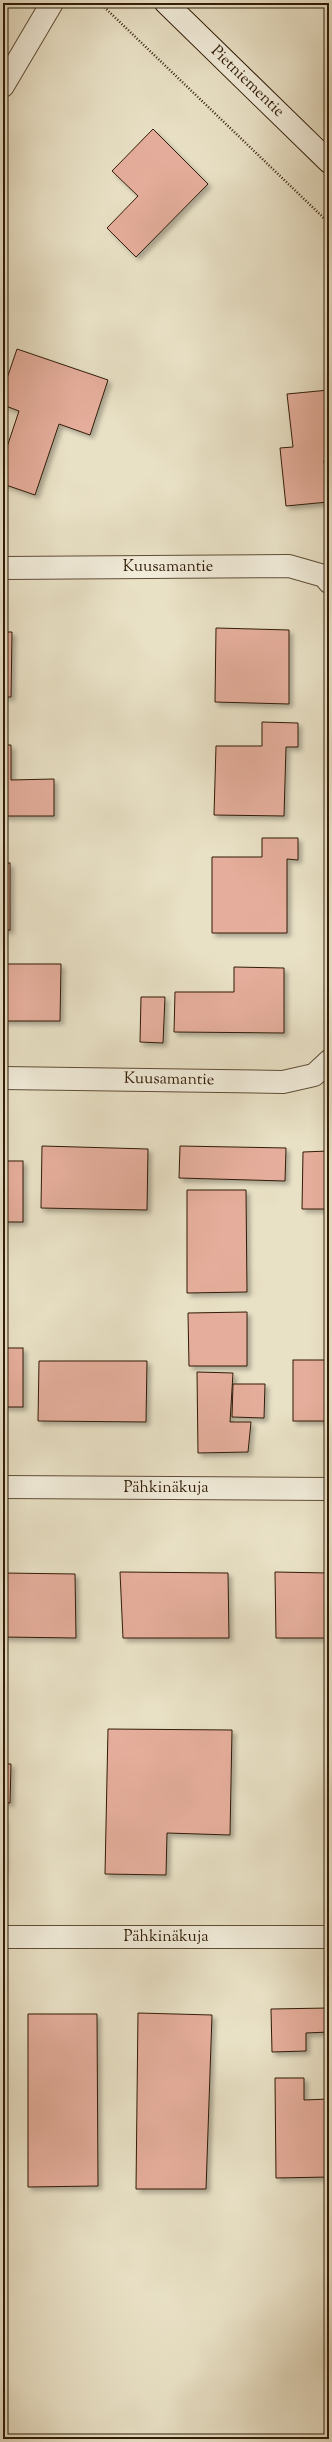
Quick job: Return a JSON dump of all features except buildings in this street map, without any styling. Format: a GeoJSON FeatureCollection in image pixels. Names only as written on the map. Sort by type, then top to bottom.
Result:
{"type":"FeatureCollection","features":[{"type":"Feature","properties":{"kind":"street"},"geometry":{"type":"LineString","coordinates":[[3,86],[52,3]]}},
{"type":"Feature","properties":{"kind":"street","name":"Pietniementie"},"geometry":{"type":"LineString","coordinates":[[166,3],[329,162]]}},
{"type":"Feature","properties":{"kind":"street","name":"Kuusamantie"},"geometry":{"type":"LineString","coordinates":[[3,568],[289,566],[324,576],[329,582]]}},
{"type":"Feature","properties":{"kind":"street","name":"Kuusamantie"},"geometry":{"type":"LineString","coordinates":[[3,1078],[283,1082],[314,1075],[329,1061]]}},
{"type":"Feature","properties":{"kind":"street","name":"Pähkinäkuja"},"geometry":{"type":"LineString","coordinates":[[3,1487],[329,1489]]}},
{"type":"Feature","properties":{"kind":"street","name":"Pähkinäkuja"},"geometry":{"type":"LineString","coordinates":[[3,1937],[329,1938]]}},
{"type":"Feature","properties":{"kind":"path"},"geometry":{"type":"LineString","coordinates":[[100,3],[329,223]]}}]}
